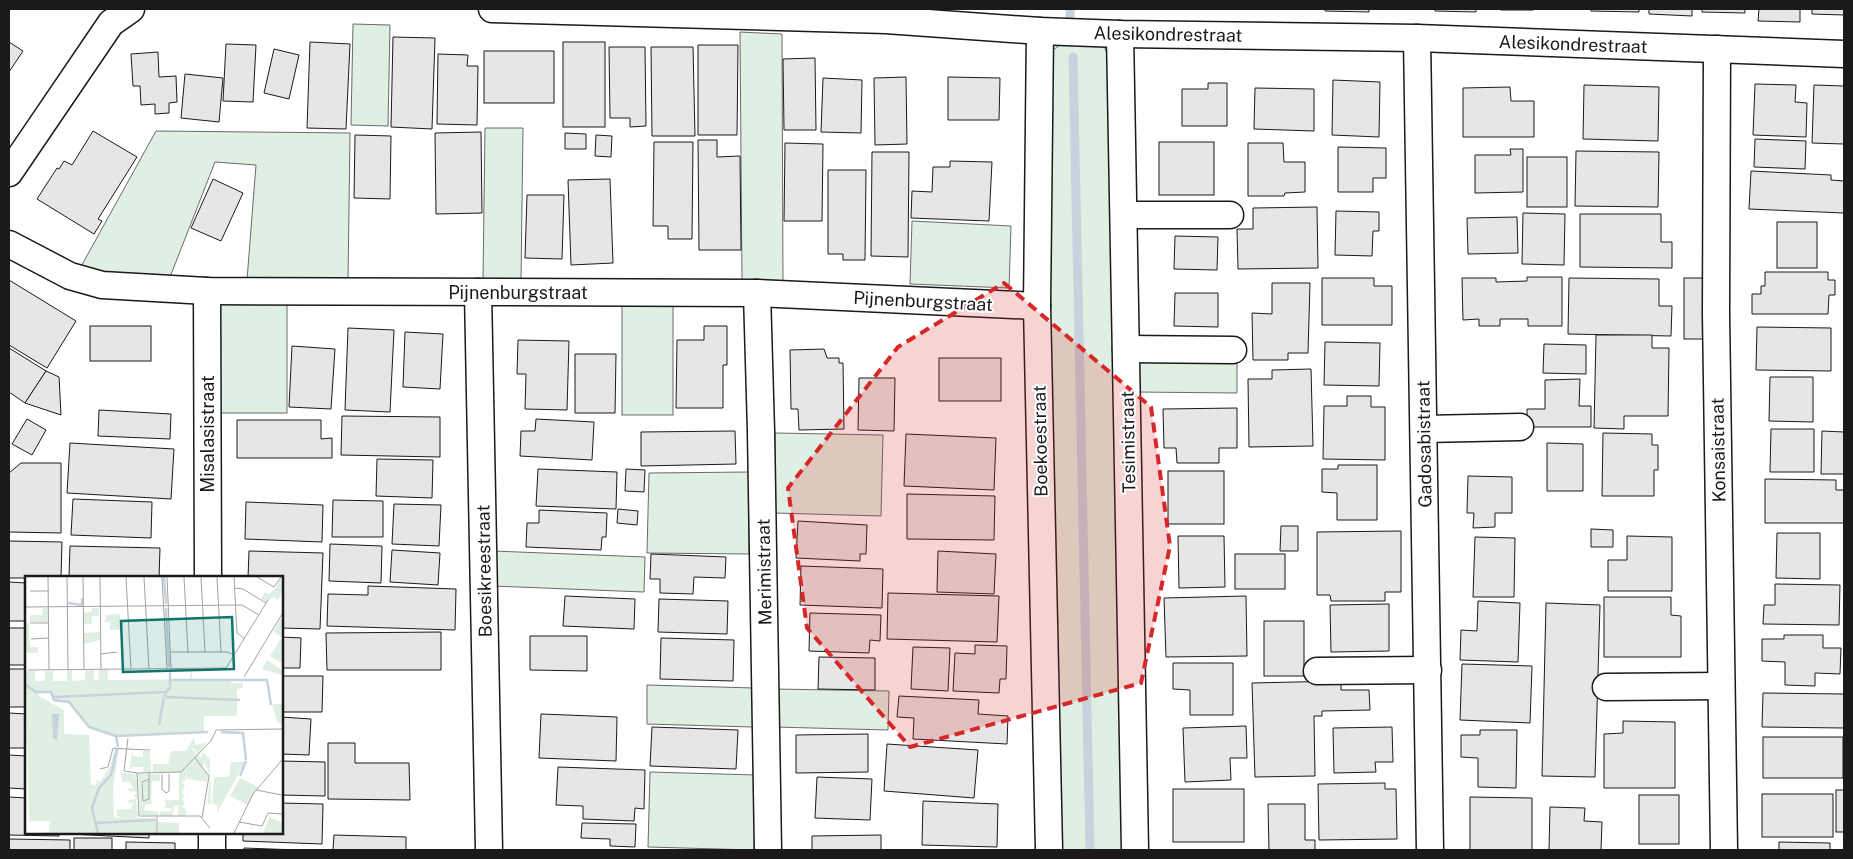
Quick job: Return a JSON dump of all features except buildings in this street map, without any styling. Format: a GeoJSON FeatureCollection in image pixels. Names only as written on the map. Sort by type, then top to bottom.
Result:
{"type":"FeatureCollection","features":[{"type":"Feature","properties":{"kind":"street"},"geometry":{"type":"LineString","coordinates":[[9,173],[112,23],[131,9]]}},
{"type":"Feature","properties":{"kind":"street","name":"Alesikondrestraat"},"geometry":{"type":"LineString","coordinates":[[492,9],[886,20],[1040,31],[1120,34],[1417,38],[1844,54]]}},
{"type":"Feature","properties":{"kind":"street","name":"Boekoestraat"},"geometry":{"type":"LineString","coordinates":[[1040,31],[1037,306],[1049,850]]}},
{"type":"Feature","properties":{"kind":"street","name":"Tesimistraat"},"geometry":{"type":"LineString","coordinates":[[1120,34],[1135,850]]}},
{"type":"Feature","properties":{"kind":"street","name":"Gadosabistraat"},"geometry":{"type":"LineString","coordinates":[[1417,38],[1430,850]]}},
{"type":"Feature","properties":{"kind":"street","name":"Konsaistraat"},"geometry":{"type":"LineString","coordinates":[[1717,49],[1716,314],[1724,850]]}},
{"type":"Feature","properties":{"kind":"street"},"geometry":{"type":"LineString","coordinates":[[1124,216],[1230,215]]}},
{"type":"Feature","properties":{"kind":"street","name":"Pijnenburgstraat"},"geometry":{"type":"LineString","coordinates":[[9,244],[70,276],[102,285],[207,291],[757,293],[1037,306]]}},
{"type":"Feature","properties":{"kind":"street","name":"Misalasistraat"},"geometry":{"type":"LineString","coordinates":[[207,291],[208,576]]}},
{"type":"Feature","properties":{"kind":"street","name":"Boesikreestraat"},"geometry":{"type":"LineString","coordinates":[[478,292],[489,850]]}},
{"type":"Feature","properties":{"kind":"street","name":"Merimistraat"},"geometry":{"type":"LineString","coordinates":[[757,293],[768,850]]}},
{"type":"Feature","properties":{"kind":"street"},"geometry":{"type":"LineString","coordinates":[[1126,349],[1233,350]]}},
{"type":"Feature","properties":{"kind":"street"},"geometry":{"type":"LineString","coordinates":[[1424,429],[1520,427]]}},
{"type":"Feature","properties":{"kind":"street"},"geometry":{"type":"LineString","coordinates":[[1317,671],[1428,670]]}},
{"type":"Feature","properties":{"kind":"street"},"geometry":{"type":"LineString","coordinates":[[1606,687],[1721,686]]}},
{"type":"Feature","properties":{"kind":"street"},"geometry":{"type":"LineString","coordinates":[[212,834],[212,850]]}},
{"type":"Feature","properties":{"kind":"highlighted area"},"geometry":{"type":"Polygon","coordinates":[[[1004,283],[1151,407],[1170,546],[1141,683],[910,747],[807,628],[788,488],[898,347],[1004,283]]]}},
{"type":"Feature","properties":{"kind":"green space"},"geometry":{"type":"Polygon","coordinates":[[[353,24],[390,25],[388,126],[351,125],[353,24]]]}},
{"type":"Feature","properties":{"kind":"green space"},"geometry":{"type":"Polygon","coordinates":[[[740,32],[782,34],[783,281],[742,280],[740,32]]]}},
{"type":"Feature","properties":{"kind":"green space"},"geometry":{"type":"Polygon","coordinates":[[[1061,44],[1104,46],[1110,62],[1127,850],[1059,850],[1045,306],[1049,53],[1061,44]]]}},
{"type":"Feature","properties":{"kind":"green space"},"geometry":{"type":"Polygon","coordinates":[[[485,128],[523,128],[521,282],[483,280],[485,128]]]}},
{"type":"Feature","properties":{"kind":"green space"},"geometry":{"type":"Polygon","coordinates":[[[156,131],[350,133],[348,280],[247,280],[256,165],[215,162],[170,277],[78,272],[156,131]]]}},
{"type":"Feature","properties":{"kind":"green space"},"geometry":{"type":"Polygon","coordinates":[[[912,221],[1011,226],[1009,288],[910,284],[912,221]]]}},
{"type":"Feature","properties":{"kind":"green space"},"geometry":{"type":"Polygon","coordinates":[[[223,300],[287,301],[287,413],[214,413],[216,307],[223,300]]]}},
{"type":"Feature","properties":{"kind":"green space"},"geometry":{"type":"Polygon","coordinates":[[[622,306],[673,306],[673,415],[622,415],[622,306]]]}},
{"type":"Feature","properties":{"kind":"green space"},"geometry":{"type":"Polygon","coordinates":[[[1136,359],[1237,360],[1237,393],[1136,392],[1136,359]]]}},
{"type":"Feature","properties":{"kind":"green space"},"geometry":{"type":"Polygon","coordinates":[[[775,433],[883,435],[881,516],[774,513],[775,433]]]}},
{"type":"Feature","properties":{"kind":"green space"},"geometry":{"type":"Polygon","coordinates":[[[749,472],[749,554],[647,553],[649,473],[749,472]]]}},
{"type":"Feature","properties":{"kind":"green space"},"geometry":{"type":"Polygon","coordinates":[[[493,551],[645,557],[644,592],[493,586],[493,551]]]}},
{"type":"Feature","properties":{"kind":"green space"},"geometry":{"type":"Polygon","coordinates":[[[647,685],[754,688],[753,727],[647,724],[647,685]]]}},
{"type":"Feature","properties":{"kind":"green space"},"geometry":{"type":"Polygon","coordinates":[[[775,689],[889,691],[888,730],[774,727],[775,689]]]}},
{"type":"Feature","properties":{"kind":"green space"},"geometry":{"type":"Polygon","coordinates":[[[650,772],[756,775],[754,850],[648,847],[650,772]]]}},
{"type":"Feature","properties":{"kind":"waterway"},"geometry":{"type":"LineString","coordinates":[[1070,9],[1070,16]]}},
{"type":"Feature","properties":{"kind":"waterway"},"geometry":{"type":"LineString","coordinates":[[1073,57],[1090,850]]}}]}
